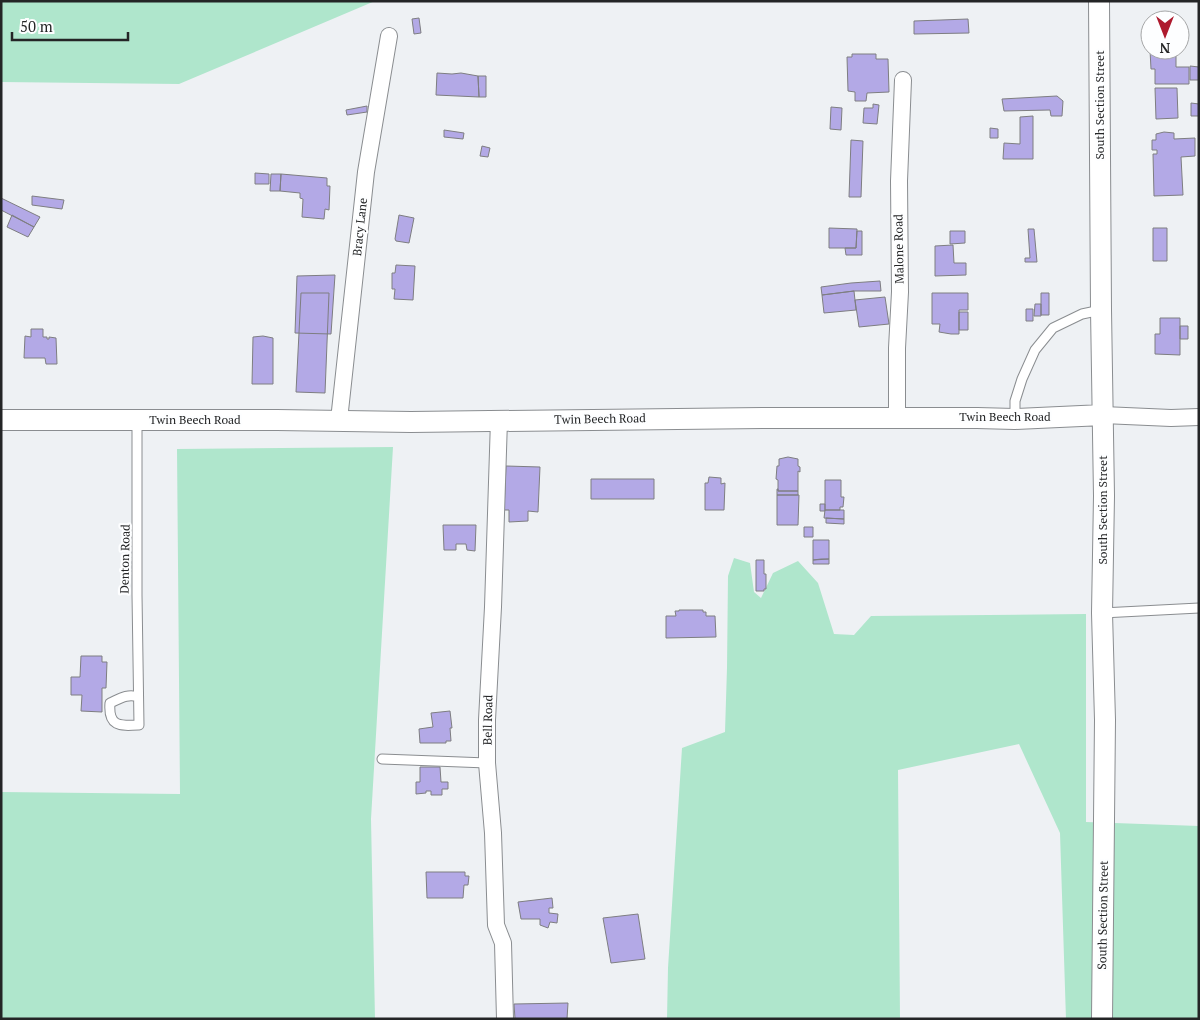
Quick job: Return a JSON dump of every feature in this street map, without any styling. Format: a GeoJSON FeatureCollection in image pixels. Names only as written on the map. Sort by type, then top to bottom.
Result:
{"type":"FeatureCollection","features":[{"type":"Feature","properties":{"kind":"street","name":"South Section Street"},"geometry":{"type":"LineString","coordinates":[[1099,1],[1104,496],[1102,613],[1105,730],[1102,1019]]}},
{"type":"Feature","properties":{"kind":"street","name":"Bracy Lane"},"geometry":{"type":"LineString","coordinates":[[339,420],[366,172],[389,36]]}},
{"type":"Feature","properties":{"kind":"street","name":"Malone Road"},"geometry":{"type":"LineString","coordinates":[[897,418],[897,348],[900,292],[899,180],[903,80]]}},
{"type":"Feature","properties":{"kind":"street","name":"Twin Beech Road"},"geometry":{"type":"LineString","coordinates":[[1,420],[339,420],[411,422],[897,418],[1015,419],[1103,415],[1199,418]]}},
{"type":"Feature","properties":{"kind":"street","name":"Bell Road"},"geometry":{"type":"LineString","coordinates":[[499,420],[487,720],[487,763],[493,833],[496,924],[503,943],[505,1019]]}},
{"type":"Feature","properties":{"kind":"lane"},"geometry":{"type":"LineString","coordinates":[[1015,419],[1015,401],[1019,386],[1035,350],[1053,328],[1082,314],[1101,310]]}},
{"type":"Feature","properties":{"kind":"lane","name":"Denton Road"},"geometry":{"type":"LineString","coordinates":[[137,420],[138,698]]}},
{"type":"Feature","properties":{"kind":"lane"},"geometry":{"type":"LineString","coordinates":[[1102,613],[1199,608]]}},
{"type":"Feature","properties":{"kind":"lane"},"geometry":{"type":"LineString","coordinates":[[382,759],[487,763]]}},
{"type":"Feature","properties":{"kind":"green space"},"geometry":{"type":"Polygon","coordinates":[[[1,1],[375,1],[179,84],[1,82],[1,1]]]}},
{"type":"Feature","properties":{"kind":"green space"},"geometry":{"type":"Polygon","coordinates":[[[393,447],[371,819],[375,1019],[1,1019],[1,792],[180,794],[177,449],[393,447]]]}},
{"type":"Feature","properties":{"kind":"green space"},"geometry":{"type":"Polygon","coordinates":[[[734,558],[750,563],[754,592],[761,598],[773,573],[798,561],[818,583],[834,634],[854,635],[871,616],[1086,614],[1086,822],[1199,826],[1199,1019],[1066,1019],[1060,833],[1019,744],[898,770],[900,1019],[667,1019],[668,968],[682,748],[725,732],[728,576],[734,558]]]}},
{"type":"Feature","properties":{"kind":"building"},"geometry":{"type":"Polygon","coordinates":[[[419,18],[421,33],[414,34],[412,19],[419,18]]]}},
{"type":"Feature","properties":{"kind":"building"},"geometry":{"type":"Polygon","coordinates":[[[968,19],[969,33],[914,34],[914,21],[968,19]]]}},
{"type":"Feature","properties":{"kind":"building"},"geometry":{"type":"Polygon","coordinates":[[[852,54],[876,54],[876,59],[888,59],[889,92],[867,93],[866,101],[855,101],[855,92],[848,91],[847,57],[852,57],[852,54]]]}},
{"type":"Feature","properties":{"kind":"building"},"geometry":{"type":"Polygon","coordinates":[[[1151,60],[1176,60],[1176,67],[1189,67],[1189,84],[1155,84],[1155,69],[1151,69],[1151,60]]]}},
{"type":"Feature","properties":{"kind":"building"},"geometry":{"type":"Polygon","coordinates":[[[1190,66],[1199,67],[1199,80],[1190,80],[1190,66]]]}},
{"type":"Feature","properties":{"kind":"building"},"geometry":{"type":"Polygon","coordinates":[[[437,73],[461,73],[478,76],[479,97],[436,95],[437,73]]]}},
{"type":"Feature","properties":{"kind":"building"},"geometry":{"type":"Polygon","coordinates":[[[478,76],[486,76],[486,97],[479,97],[478,76]]]}},
{"type":"Feature","properties":{"kind":"building"},"geometry":{"type":"Polygon","coordinates":[[[1155,88],[1177,88],[1178,118],[1156,119],[1155,88]]]}},
{"type":"Feature","properties":{"kind":"building"},"geometry":{"type":"Polygon","coordinates":[[[1057,96],[1063,101],[1062,116],[1051,116],[1050,110],[1004,111],[1002,99],[1057,96]]]}},
{"type":"Feature","properties":{"kind":"building"},"geometry":{"type":"Polygon","coordinates":[[[1191,103],[1199,104],[1199,116],[1191,116],[1191,103]]]}},
{"type":"Feature","properties":{"kind":"building"},"geometry":{"type":"Polygon","coordinates":[[[873,104],[879,105],[877,124],[863,123],[864,108],[873,108],[873,104]]]}},
{"type":"Feature","properties":{"kind":"building"},"geometry":{"type":"Polygon","coordinates":[[[367,106],[367,112],[347,115],[346,110],[367,106]]]}},
{"type":"Feature","properties":{"kind":"building"},"geometry":{"type":"Polygon","coordinates":[[[831,107],[842,108],[841,130],[830,129],[831,107]]]}},
{"type":"Feature","properties":{"kind":"building"},"geometry":{"type":"Polygon","coordinates":[[[1033,116],[1033,159],[1003,159],[1004,143],[1020,144],[1020,117],[1033,116]]]}},
{"type":"Feature","properties":{"kind":"building"},"geometry":{"type":"Polygon","coordinates":[[[990,128],[998,129],[998,138],[990,138],[990,128]]]}},
{"type":"Feature","properties":{"kind":"building"},"geometry":{"type":"Polygon","coordinates":[[[444,130],[464,133],[463,139],[444,137],[444,130]]]}},
{"type":"Feature","properties":{"kind":"building"},"geometry":{"type":"Polygon","coordinates":[[[1164,132],[1174,133],[1174,139],[1195,138],[1195,156],[1181,157],[1183,195],[1154,196],[1153,154],[1157,154],[1157,150],[1152,150],[1152,140],[1156,140],[1156,134],[1164,132]]]}},
{"type":"Feature","properties":{"kind":"building"},"geometry":{"type":"Polygon","coordinates":[[[851,140],[863,141],[861,197],[849,197],[851,140]]]}},
{"type":"Feature","properties":{"kind":"building"},"geometry":{"type":"Polygon","coordinates":[[[482,146],[490,148],[488,157],[480,156],[482,146]]]}},
{"type":"Feature","properties":{"kind":"building"},"geometry":{"type":"Polygon","coordinates":[[[255,173],[269,174],[269,184],[255,184],[255,173]]]}},
{"type":"Feature","properties":{"kind":"building"},"geometry":{"type":"Polygon","coordinates":[[[271,174],[281,174],[280,191],[270,191],[271,174]]]}},
{"type":"Feature","properties":{"kind":"building"},"geometry":{"type":"Polygon","coordinates":[[[281,174],[327,178],[327,186],[330,186],[329,210],[325,209],[324,219],[302,217],[303,199],[300,198],[300,193],[280,191],[281,174]]]}},
{"type":"Feature","properties":{"kind":"building"},"geometry":{"type":"Polygon","coordinates":[[[32,196],[64,200],[62,209],[32,205],[32,196]]]}},
{"type":"Feature","properties":{"kind":"building"},"geometry":{"type":"Polygon","coordinates":[[[1,198],[40,217],[34,227],[1,210],[1,198]]]}},
{"type":"Feature","properties":{"kind":"building"},"geometry":{"type":"Polygon","coordinates":[[[12,215],[34,227],[28,237],[7,227],[12,215]]]}},
{"type":"Feature","properties":{"kind":"building"},"geometry":{"type":"Polygon","coordinates":[[[399,215],[414,218],[409,243],[396,241],[395,239],[399,215]]]}},
{"type":"Feature","properties":{"kind":"building"},"geometry":{"type":"Polygon","coordinates":[[[829,228],[857,229],[856,248],[829,248],[829,228]]]}},
{"type":"Feature","properties":{"kind":"building"},"geometry":{"type":"Polygon","coordinates":[[[1153,228],[1167,228],[1167,261],[1153,261],[1153,228]]]}},
{"type":"Feature","properties":{"kind":"building"},"geometry":{"type":"Polygon","coordinates":[[[1028,229],[1034,229],[1037,262],[1025,262],[1025,258],[1030,258],[1028,229]]]}},
{"type":"Feature","properties":{"kind":"building"},"geometry":{"type":"Polygon","coordinates":[[[857,231],[862,231],[862,255],[846,255],[845,248],[856,248],[857,231]]]}},
{"type":"Feature","properties":{"kind":"building"},"geometry":{"type":"Polygon","coordinates":[[[950,231],[965,231],[965,243],[950,244],[950,231]]]}},
{"type":"Feature","properties":{"kind":"building"},"geometry":{"type":"Polygon","coordinates":[[[953,245],[954,263],[966,263],[966,275],[935,276],[935,246],[953,245]]]}},
{"type":"Feature","properties":{"kind":"building"},"geometry":{"type":"Polygon","coordinates":[[[396,265],[415,266],[413,300],[394,299],[395,289],[392,289],[392,273],[395,273],[396,265]]]}},
{"type":"Feature","properties":{"kind":"building"},"geometry":{"type":"Polygon","coordinates":[[[335,275],[331,334],[295,333],[297,276],[335,275]]]}},
{"type":"Feature","properties":{"kind":"building"},"geometry":{"type":"Polygon","coordinates":[[[880,281],[881,291],[854,291],[822,295],[821,287],[880,281]]]}},
{"type":"Feature","properties":{"kind":"building"},"geometry":{"type":"Polygon","coordinates":[[[854,291],[856,310],[824,313],[822,295],[854,291]]]}},
{"type":"Feature","properties":{"kind":"building"},"geometry":{"type":"Polygon","coordinates":[[[301,293],[329,293],[325,393],[296,392],[301,293]]]}},
{"type":"Feature","properties":{"kind":"building"},"geometry":{"type":"Polygon","coordinates":[[[932,293],[968,293],[968,310],[959,310],[959,334],[939,332],[940,324],[932,324],[932,293]]]}},
{"type":"Feature","properties":{"kind":"building"},"geometry":{"type":"Polygon","coordinates":[[[1041,293],[1049,293],[1049,315],[1041,315],[1041,293]]]}},
{"type":"Feature","properties":{"kind":"building"},"geometry":{"type":"Polygon","coordinates":[[[885,297],[889,324],[859,327],[855,300],[885,297]]]}},
{"type":"Feature","properties":{"kind":"building"},"geometry":{"type":"Polygon","coordinates":[[[1035,304],[1041,304],[1041,316],[1034,316],[1035,304]]]}},
{"type":"Feature","properties":{"kind":"building"},"geometry":{"type":"Polygon","coordinates":[[[1026,309],[1033,309],[1033,321],[1026,321],[1026,309]]]}},
{"type":"Feature","properties":{"kind":"building"},"geometry":{"type":"Polygon","coordinates":[[[959,312],[968,312],[968,330],[959,330],[959,312]]]}},
{"type":"Feature","properties":{"kind":"building"},"geometry":{"type":"Polygon","coordinates":[[[1160,318],[1180,318],[1180,355],[1155,354],[1155,334],[1160,334],[1160,318]]]}},
{"type":"Feature","properties":{"kind":"building"},"geometry":{"type":"Polygon","coordinates":[[[1180,326],[1188,326],[1188,339],[1180,339],[1180,326]]]}},
{"type":"Feature","properties":{"kind":"building"},"geometry":{"type":"Polygon","coordinates":[[[31,329],[43,329],[43,337],[47,337],[47,339],[49,337],[56,338],[57,364],[46,364],[45,358],[24,358],[25,336],[31,337],[31,329]]]}},
{"type":"Feature","properties":{"kind":"building"},"geometry":{"type":"Polygon","coordinates":[[[253,337],[273,338],[273,384],[252,384],[253,337]]]}},
{"type":"Feature","properties":{"kind":"building"},"geometry":{"type":"Polygon","coordinates":[[[788,457],[798,459],[800,472],[798,471],[798,491],[778,491],[778,480],[776,479],[779,459],[788,457]]]}},
{"type":"Feature","properties":{"kind":"building"},"geometry":{"type":"Polygon","coordinates":[[[506,466],[540,467],[538,512],[528,511],[528,521],[509,522],[509,510],[504,510],[506,466]]]}},
{"type":"Feature","properties":{"kind":"building"},"geometry":{"type":"Polygon","coordinates":[[[709,477],[721,478],[721,484],[725,483],[724,510],[705,510],[705,483],[708,483],[709,477]]]}},
{"type":"Feature","properties":{"kind":"building"},"geometry":{"type":"Polygon","coordinates":[[[591,479],[654,479],[654,499],[591,499],[591,479]]]}},
{"type":"Feature","properties":{"kind":"building"},"geometry":{"type":"Polygon","coordinates":[[[825,480],[841,480],[841,497],[844,497],[843,507],[840,507],[840,510],[825,510],[825,480]]]}},
{"type":"Feature","properties":{"kind":"building"},"geometry":{"type":"Polygon","coordinates":[[[777,489],[778,491],[798,491],[798,495],[777,495],[777,489]]]}},
{"type":"Feature","properties":{"kind":"building"},"geometry":{"type":"Polygon","coordinates":[[[777,495],[799,495],[798,525],[777,525],[777,495]]]}},
{"type":"Feature","properties":{"kind":"building"},"geometry":{"type":"Polygon","coordinates":[[[820,504],[825,504],[825,511],[820,511],[820,504]]]}},
{"type":"Feature","properties":{"kind":"building"},"geometry":{"type":"Polygon","coordinates":[[[825,510],[844,510],[844,519],[824,518],[825,510]]]}},
{"type":"Feature","properties":{"kind":"building"},"geometry":{"type":"Polygon","coordinates":[[[826,518],[844,519],[844,524],[826,523],[826,518]]]}},
{"type":"Feature","properties":{"kind":"building"},"geometry":{"type":"Polygon","coordinates":[[[443,525],[476,525],[475,551],[467,550],[466,544],[456,544],[456,550],[444,550],[443,525]]]}},
{"type":"Feature","properties":{"kind":"building"},"geometry":{"type":"Polygon","coordinates":[[[804,527],[813,527],[813,537],[804,537],[804,527]]]}},
{"type":"Feature","properties":{"kind":"building"},"geometry":{"type":"Polygon","coordinates":[[[813,540],[829,540],[829,559],[813,560],[813,540]]]}},
{"type":"Feature","properties":{"kind":"building"},"geometry":{"type":"Polygon","coordinates":[[[829,559],[829,564],[813,564],[813,560],[829,559]]]}},
{"type":"Feature","properties":{"kind":"building"},"geometry":{"type":"Polygon","coordinates":[[[756,560],[764,560],[766,589],[764,591],[756,591],[756,560]]]}},
{"type":"Feature","properties":{"kind":"building"},"geometry":{"type":"Polygon","coordinates":[[[703,610],[703,612],[706,612],[706,616],[715,616],[716,637],[666,638],[666,616],[676,616],[675,611],[703,610]]]}},
{"type":"Feature","properties":{"kind":"building"},"geometry":{"type":"Polygon","coordinates":[[[81,656],[102,656],[102,662],[107,662],[106,688],[102,688],[102,712],[81,711],[82,695],[71,695],[71,677],[80,677],[81,656]]]}},
{"type":"Feature","properties":{"kind":"building"},"geometry":{"type":"Polygon","coordinates":[[[450,711],[451,741],[446,741],[446,743],[420,743],[419,729],[433,727],[431,713],[450,711]]]}},
{"type":"Feature","properties":{"kind":"building"},"geometry":{"type":"Polygon","coordinates":[[[420,767],[440,767],[441,782],[448,782],[448,789],[442,789],[442,795],[431,795],[431,791],[416,794],[416,782],[420,782],[420,767]]]}},
{"type":"Feature","properties":{"kind":"building"},"geometry":{"type":"Polygon","coordinates":[[[426,872],[465,872],[465,876],[469,876],[468,885],[464,885],[463,898],[427,898],[426,872]]]}},
{"type":"Feature","properties":{"kind":"building"},"geometry":{"type":"Polygon","coordinates":[[[552,898],[553,908],[549,908],[549,913],[558,914],[557,923],[550,922],[548,928],[540,925],[540,919],[521,919],[518,902],[552,898]]]}},
{"type":"Feature","properties":{"kind":"building"},"geometry":{"type":"Polygon","coordinates":[[[638,914],[645,959],[611,963],[603,918],[638,914]]]}},
{"type":"Feature","properties":{"kind":"building"},"geometry":{"type":"Polygon","coordinates":[[[568,1003],[567,1019],[515,1019],[514,1004],[568,1003]]]}}]}
